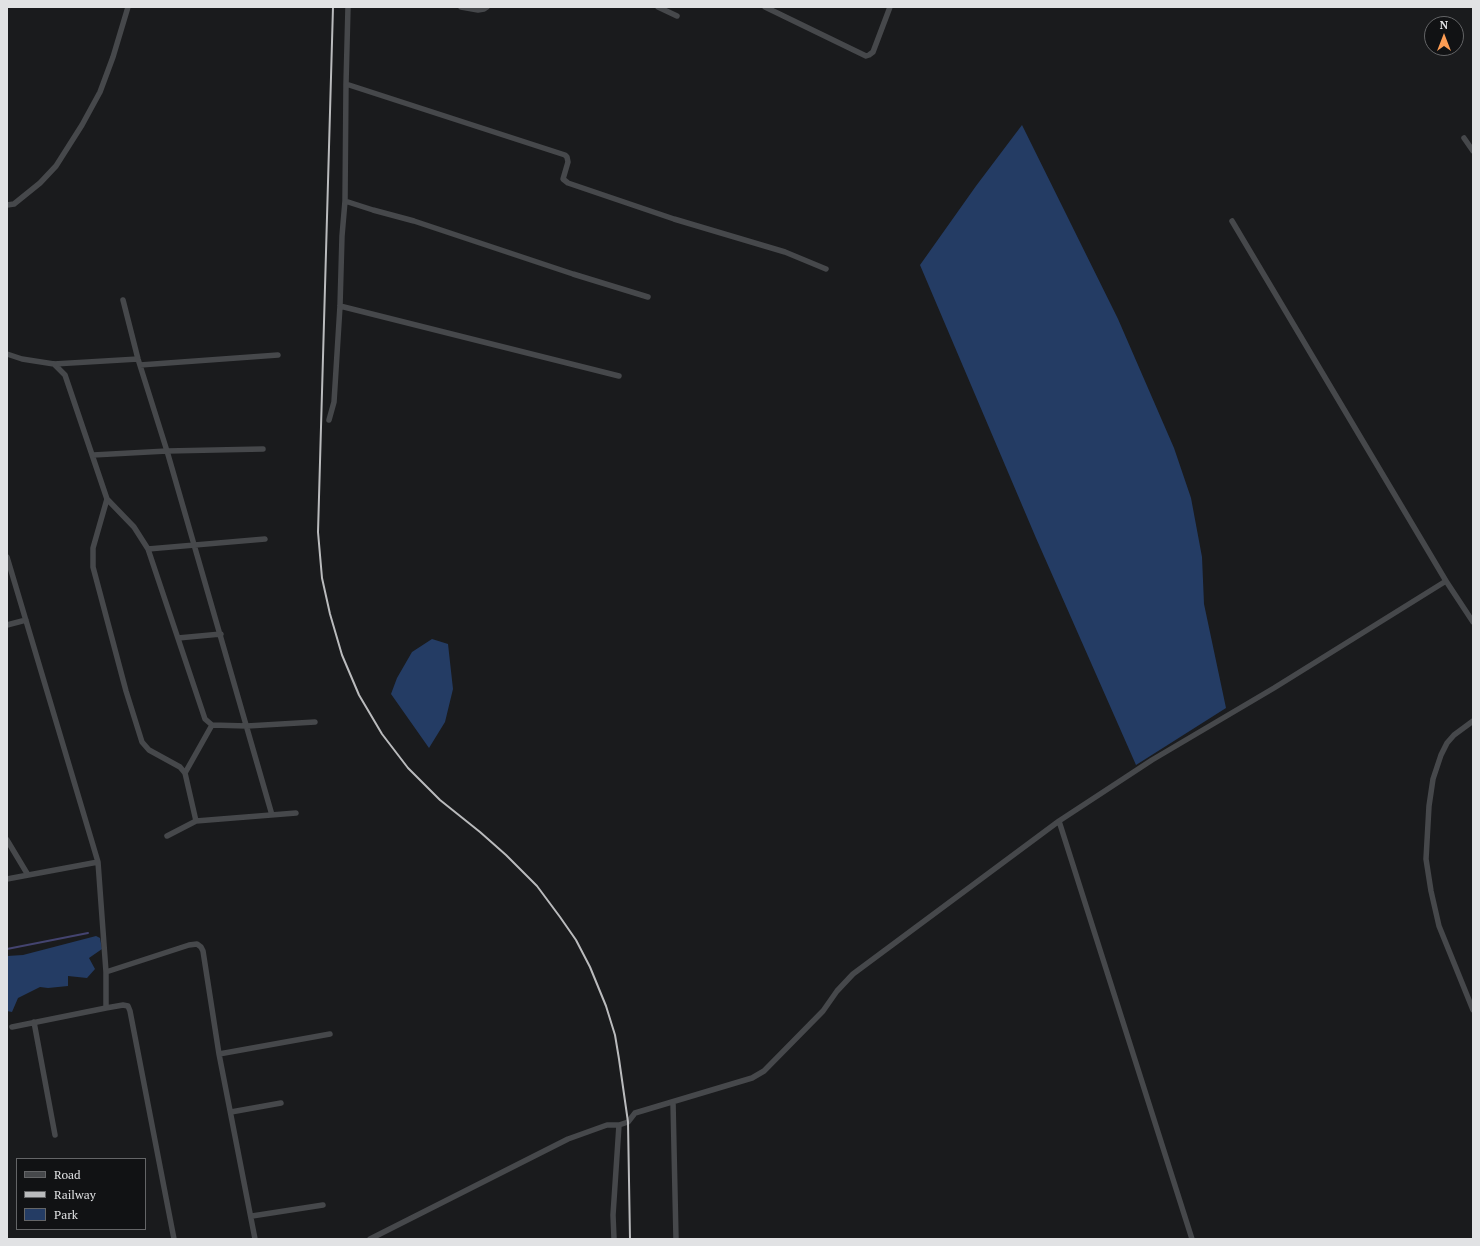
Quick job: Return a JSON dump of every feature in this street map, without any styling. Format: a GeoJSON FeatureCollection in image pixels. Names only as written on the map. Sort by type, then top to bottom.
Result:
{"type":"FeatureCollection","features":[{"type":"Feature","properties":{"kind":"street"},"geometry":{"type":"LineString","coordinates":[[7,205],[14,204],[40,183],[56,166],[82,125],[100,92],[113,57],[128,7]]}},
{"type":"Feature","properties":{"kind":"street"},"geometry":{"type":"LineString","coordinates":[[329,420],[334,402],[345,200],[348,7]]}},
{"type":"Feature","properties":{"kind":"street"},"geometry":{"type":"LineString","coordinates":[[461,7],[478,10],[487,7]]}},
{"type":"Feature","properties":{"kind":"street"},"geometry":{"type":"LineString","coordinates":[[658,7],[677,16]]}},
{"type":"Feature","properties":{"kind":"street"},"geometry":{"type":"LineString","coordinates":[[765,7],[866,56],[873,52],[890,7]]}},
{"type":"Feature","properties":{"kind":"street"},"geometry":{"type":"LineString","coordinates":[[346,84],[565,155],[568,162],[563,179],[568,183],[674,219],[785,252],[826,269]]}},
{"type":"Feature","properties":{"kind":"street"},"geometry":{"type":"LineString","coordinates":[[1464,138],[1473,151]]}},
{"type":"Feature","properties":{"kind":"street"},"geometry":{"type":"LineString","coordinates":[[345,200],[648,297]]}},
{"type":"Feature","properties":{"kind":"street"},"geometry":{"type":"LineString","coordinates":[[1232,221],[1446,581],[1473,622]]}},
{"type":"Feature","properties":{"kind":"street"},"geometry":{"type":"LineString","coordinates":[[123,300],[138,359],[167,451],[272,815]]}},
{"type":"Feature","properties":{"kind":"street"},"geometry":{"type":"LineString","coordinates":[[340,306],[619,376]]}},
{"type":"Feature","properties":{"kind":"street"},"geometry":{"type":"LineString","coordinates":[[7,354],[22,359],[54,364],[138,359]]}},
{"type":"Feature","properties":{"kind":"street"},"geometry":{"type":"LineString","coordinates":[[140,365],[278,355]]}},
{"type":"Feature","properties":{"kind":"street"},"geometry":{"type":"LineString","coordinates":[[54,364],[65,376],[108,499],[134,527],[148,549],[203,716],[212,725],[247,726],[315,722]]}},
{"type":"Feature","properties":{"kind":"street"},"geometry":{"type":"LineString","coordinates":[[93,455],[263,448]]}},
{"type":"Feature","properties":{"kind":"street"},"geometry":{"type":"LineString","coordinates":[[108,499],[93,548],[93,567],[126,691],[142,742],[149,750],[180,767],[185,773],[196,821]]}},
{"type":"Feature","properties":{"kind":"street"},"geometry":{"type":"LineString","coordinates":[[148,549],[265,539]]}},
{"type":"Feature","properties":{"kind":"street"},"geometry":{"type":"LineString","coordinates":[[7,557],[98,862],[106,972],[106,1008]]}},
{"type":"Feature","properties":{"kind":"street"},"geometry":{"type":"LineString","coordinates":[[374,1238],[568,1139],[607,1125],[619,1125],[628,1122],[635,1113],[752,1078],[764,1071],[818,1016],[837,991],[853,974],[1059,821],[1152,760],[1274,688],[1446,581]]}},
{"type":"Feature","properties":{"kind":"street"},"geometry":{"type":"LineString","coordinates":[[7,625],[26,620]]}},
{"type":"Feature","properties":{"kind":"street"},"geometry":{"type":"LineString","coordinates":[[178,638],[220,634]]}},
{"type":"Feature","properties":{"kind":"street"},"geometry":{"type":"LineString","coordinates":[[1473,721],[1454,735],[1447,743],[1441,755],[1433,779],[1429,806],[1426,859],[1439,926],[1473,1010]]}},
{"type":"Feature","properties":{"kind":"street"},"geometry":{"type":"LineString","coordinates":[[185,773],[212,725]]}},
{"type":"Feature","properties":{"kind":"street"},"geometry":{"type":"LineString","coordinates":[[168,836],[196,821],[296,813]]}},
{"type":"Feature","properties":{"kind":"street"},"geometry":{"type":"LineString","coordinates":[[1059,821],[1192,1239]]}},
{"type":"Feature","properties":{"kind":"street"},"geometry":{"type":"LineString","coordinates":[[7,840],[28,875]]}},
{"type":"Feature","properties":{"kind":"street"},"geometry":{"type":"LineString","coordinates":[[7,879],[98,862]]}},
{"type":"Feature","properties":{"kind":"street"},"geometry":{"type":"LineString","coordinates":[[106,972],[189,945],[197,944],[203,951],[219,1054],[252,1216],[255,1239]]}},
{"type":"Feature","properties":{"kind":"street"},"geometry":{"type":"LineString","coordinates":[[12,1027],[106,1008],[125,1005],[129,1008],[174,1239]]}},
{"type":"Feature","properties":{"kind":"street"},"geometry":{"type":"LineString","coordinates":[[34,1022],[55,1135]]}},
{"type":"Feature","properties":{"kind":"street"},"geometry":{"type":"LineString","coordinates":[[219,1054],[330,1034]]}},
{"type":"Feature","properties":{"kind":"street"},"geometry":{"type":"LineString","coordinates":[[673,1102],[676,1239]]}},
{"type":"Feature","properties":{"kind":"street"},"geometry":{"type":"LineString","coordinates":[[231,1112],[281,1103]]}},
{"type":"Feature","properties":{"kind":"street"},"geometry":{"type":"LineString","coordinates":[[614,1239],[619,1125]]}},
{"type":"Feature","properties":{"kind":"street"},"geometry":{"type":"LineString","coordinates":[[252,1216],[322,1205]]}},
{"type":"Feature","properties":{"kind":"green space"},"geometry":{"type":"Polygon","coordinates":[[[1022,125],[1118,319],[1174,448],[1191,498],[1202,557],[1204,604],[1226,708],[1136,765],[1036,538],[920,265],[976,186],[1022,125]]]}},
{"type":"Feature","properties":{"kind":"green space"},"geometry":{"type":"Polygon","coordinates":[[[432,639],[448,644],[453,689],[445,722],[429,748],[391,694],[397,678],[412,652],[432,639]]]}},
{"type":"Feature","properties":{"kind":"green space"},"geometry":{"type":"Polygon","coordinates":[[[96,936],[100,938],[102,949],[89,958],[95,969],[87,978],[68,976],[68,986],[48,988],[40,987],[18,998],[12,1012],[7,1011],[7,956],[23,955],[96,936]]]}},
{"type":"Feature","properties":{"kind":"waterway"},"geometry":{"type":"LineString","coordinates":[[7,949],[88,933]]}},
{"type":"Feature","properties":{"kind":"railway"},"geometry":{"type":"LineString","coordinates":[[333,7],[318,532],[322,578],[330,614],[342,655],[359,695],[382,734],[408,768],[440,800],[506,855],[537,886],[576,940],[590,967],[606,1006],[615,1035],[619,1059],[628,1122],[630,1239]]}}]}
